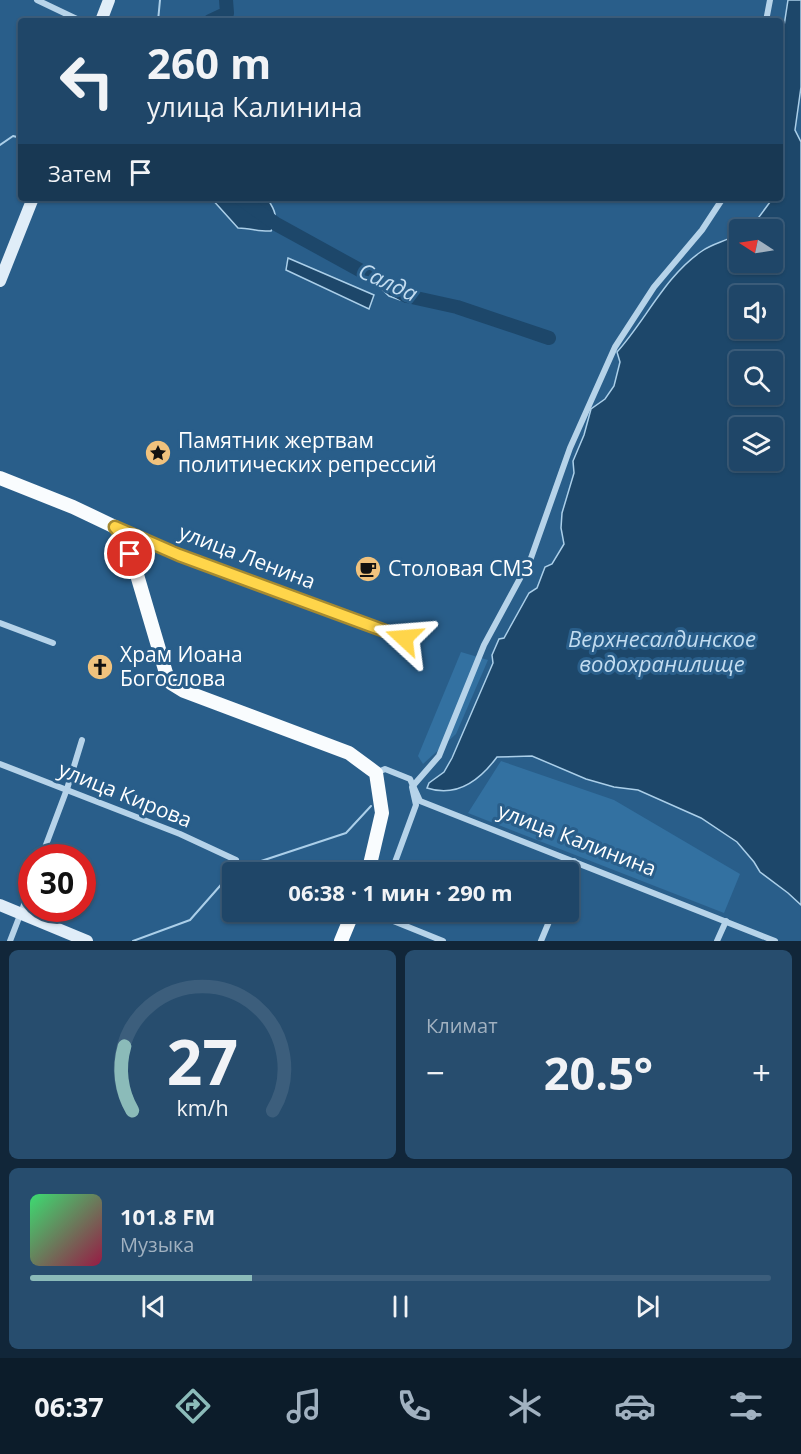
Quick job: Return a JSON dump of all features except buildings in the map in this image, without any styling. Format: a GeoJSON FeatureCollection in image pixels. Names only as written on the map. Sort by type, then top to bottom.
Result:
{"type":"FeatureCollection","features":[{"type":"Feature","properties":{"kind":"main road"},"geometry":{"type":"LineString","coordinates":[[102,18],[109,0]]}},
{"type":"Feature","properties":{"kind":"main road"},"geometry":{"type":"LineString","coordinates":[[0,281],[32,201]]}},
{"type":"Feature","properties":{"kind":"main road","name":"улица Ленина"},"geometry":{"type":"LineString","coordinates":[[0,478],[73,507],[115,527]]}},
{"type":"Feature","properties":{"kind":"main road"},"geometry":{"type":"LineString","coordinates":[[115,527],[127,541],[156,644],[171,683],[184,691],[348,753],[362,760],[376,773],[382,813],[371,862]]}},
{"type":"Feature","properties":{"kind":"main road"},"geometry":{"type":"LineString","coordinates":[[0,905],[18,913]]}},
{"type":"Feature","properties":{"kind":"main road"},"geometry":{"type":"LineString","coordinates":[[41,922],[87,941]]}},
{"type":"Feature","properties":{"kind":"main road"},"geometry":{"type":"LineString","coordinates":[[341,941],[349,922]]}},
{"type":"Feature","properties":{"kind":"street"},"geometry":{"type":"LineString","coordinates":[[37,0],[75,18]]}},
{"type":"Feature","properties":{"kind":"street"},"geometry":{"type":"LineString","coordinates":[[767,18],[770,0]]}},
{"type":"Feature","properties":{"kind":"street"},"geometry":{"type":"LineString","coordinates":[[395,862],[416,805],[412,787],[439,756],[484,645],[531,558],[570,448],[615,347],[654,287],[702,230],[721,201]]}},
{"type":"Feature","properties":{"kind":"street","name":"улица Ленина"},"geometry":{"type":"LineString","coordinates":[[115,527],[179,555],[404,638],[412,647]]}},
{"type":"Feature","properties":{"kind":"street"},"geometry":{"type":"LineString","coordinates":[[0,623],[53,643]]}},
{"type":"Feature","properties":{"kind":"street"},"geometry":{"type":"LineString","coordinates":[[46,844],[82,740]]}},
{"type":"Feature","properties":{"kind":"street","name":"улица Кирова"},"geometry":{"type":"LineString","coordinates":[[0,764],[180,834],[236,860]]}},
{"type":"Feature","properties":{"kind":"street","name":"улица Калинина"},"geometry":{"type":"LineString","coordinates":[[376,773],[386,769],[410,779],[420,801],[775,941]]}},
{"type":"Feature","properties":{"kind":"street"},"geometry":{"type":"LineString","coordinates":[[10,941],[18,921]]}},
{"type":"Feature","properties":{"kind":"street"},"geometry":{"type":"LineString","coordinates":[[717,941],[726,921]]}},
{"type":"Feature","properties":{"kind":"street"},"geometry":{"type":"LineString","coordinates":[[398,922],[443,941]]}},
{"type":"Feature","properties":{"kind":"street"},"geometry":{"type":"LineString","coordinates":[[541,941],[549,922]]}},
{"type":"Feature","properties":{"kind":"shaded area"},"geometry":{"type":"Polygon","coordinates":[[[461,652],[488,660],[456,734],[423,764],[418,756],[461,652]]]}},
{"type":"Feature","properties":{"kind":"shaded area"},"geometry":{"type":"Polygon","coordinates":[[[501,761],[614,800],[740,874],[724,913],[468,813],[501,761]]]}},
{"type":"Feature","properties":{"kind":"water","name":"Верхнесалдинское водохранилище"},"geometry":{"type":"Polygon","coordinates":[[[788,0],[801,0],[801,87],[795,130],[801,142],[801,905],[760,872],[737,842],[701,818],[638,790],[614,787],[586,779],[532,756],[497,757],[475,780],[458,789],[448,791],[427,788],[429,783],[444,772],[452,758],[493,663],[492,655],[499,639],[504,638],[529,593],[537,588],[545,567],[552,564],[564,544],[561,528],[562,513],[574,473],[573,461],[584,435],[591,409],[605,399],[614,386],[620,362],[617,352],[677,273],[706,248],[729,238],[729,273],[783,273],[783,219],[757,219],[771,201],[783,201],[783,32],[788,0]]]}},
{"type":"Feature","properties":{"kind":"water"},"geometry":{"type":"Polygon","coordinates":[[[214,201],[269,201],[275,214],[275,222],[271,231],[238,228],[214,201]]]}},
{"type":"Feature","properties":{"kind":"water"},"geometry":{"type":"Polygon","coordinates":[[[288,258],[374,295],[369,309],[286,270],[288,258]]]}},
{"type":"Feature","properties":{"kind":"water"},"geometry":{"type":"Polygon","coordinates":[[[365,273],[374,273],[403,288],[407,296],[400,300],[389,296],[365,273]]]}},
{"type":"Feature","properties":{"kind":"waterway"},"geometry":{"type":"LineString","coordinates":[[158,18],[160,0]]}},
{"type":"Feature","properties":{"kind":"waterway","name":"Салда"},"geometry":{"type":"LineString","coordinates":[[216,18],[227,13],[226,0]]}},
{"type":"Feature","properties":{"kind":"waterway"},"geometry":{"type":"LineString","coordinates":[[0,145],[13,136],[18,137]]}},
{"type":"Feature","properties":{"kind":"waterway","name":"Салда"},"geometry":{"type":"LineString","coordinates":[[244,201],[276,224],[407,296],[457,307],[549,338]]}},
{"type":"Feature","properties":{"kind":"waterway"},"geometry":{"type":"LineString","coordinates":[[133,941],[190,920],[234,870],[346,833],[371,806]]}},
{"type":"Feature","properties":{"kind":"place","name":"Памятник жертвам политических репрессий"},"geometry":{"type":"Point","coordinates":[158,453]}},
{"type":"Feature","properties":{"kind":"place","name":"Столовая СМЗ"},"geometry":{"type":"Point","coordinates":[368,569]}},
{"type":"Feature","properties":{"kind":"place","name":"Храм Иоана Богослова"},"geometry":{"type":"Point","coordinates":[100,667]}},
{"type":"Feature","properties":{"kind":"route"},"geometry":{"type":"LineString","coordinates":[[130,554],[127,541],[115,527],[179,555],[404,638]]}}]}
